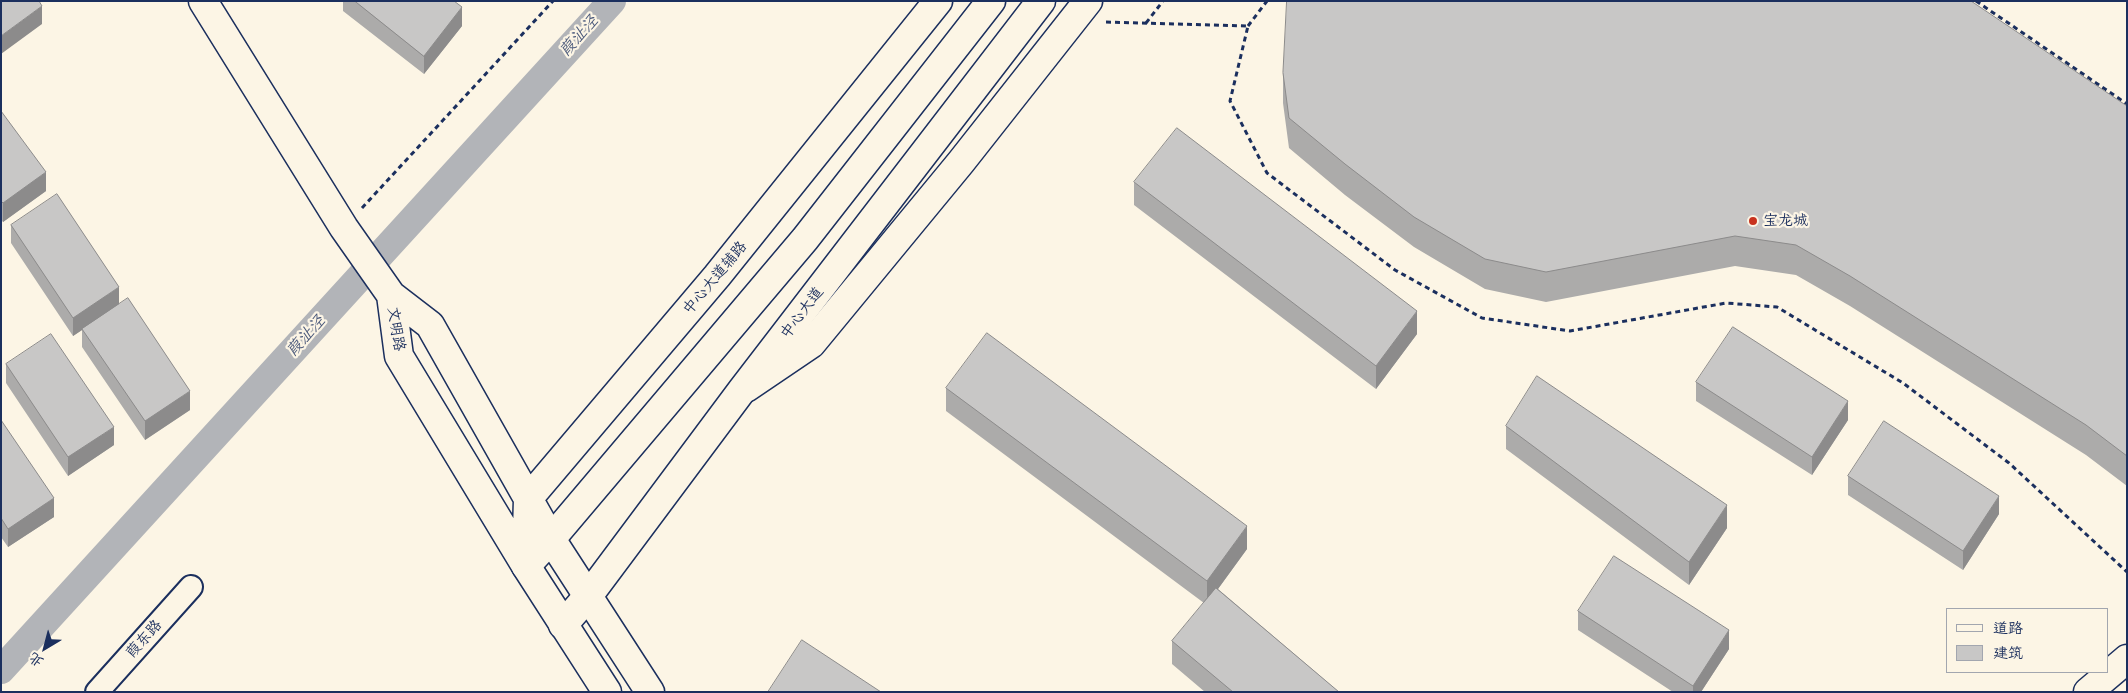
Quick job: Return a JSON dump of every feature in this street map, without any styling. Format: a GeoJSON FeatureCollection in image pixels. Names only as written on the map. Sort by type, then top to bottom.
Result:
{"type":"FeatureCollection","features":[{"type":"Feature","properties":{"kind":"main road"},"geometry":{"type":"LineString","coordinates":[[203,1],[344,228],[391,295]]}},
{"type":"Feature","properties":{"kind":"main road","name":"中心大道辅路"},"geometry":{"type":"LineString","coordinates":[[528,499],[717,276],[938,1]]}},
{"type":"Feature","properties":{"kind":"main road"},"geometry":{"type":"LineString","coordinates":[[526,566],[805,239],[991,1]]}},
{"type":"Feature","properties":{"kind":"main road","name":"中心大道"},"geometry":{"type":"LineString","coordinates":[[563,625],[589,595],[742,390],[1041,1]]}},
{"type":"Feature","properties":{"kind":"main road"},"geometry":{"type":"LineString","coordinates":[[742,390],[811,344],[961,162],[1079,11]]}},
{"type":"Feature","properties":{"kind":"main road","name":"文明路"},"geometry":{"type":"LineString","coordinates":[[391,295],[430,325],[551,539],[650,692]]}},
{"type":"Feature","properties":{"kind":"main road","name":"文明路"},"geometry":{"type":"LineString","coordinates":[[391,295],[400,356],[526,566],[607,692]]}},
{"type":"Feature","properties":{"kind":"main road"},"geometry":{"type":"LineString","coordinates":[[526,566],[528,499]]}},
{"type":"Feature","properties":{"kind":"main road"},"geometry":{"type":"LineString","coordinates":[[2088,692],[2127,659]]}},
{"type":"Feature","properties":{"kind":"street","name":"葭东路"},"geometry":{"type":"LineString","coordinates":[[97,692],[191,587]]}},
{"type":"Feature","properties":{"kind":"path"},"geometry":{"type":"LineString","coordinates":[[344,228],[553,1]]}},
{"type":"Feature","properties":{"kind":"path"},"geometry":{"type":"LineString","coordinates":[[1146,23],[1163,1]]}},
{"type":"Feature","properties":{"kind":"path"},"geometry":{"type":"LineString","coordinates":[[1267,1],[1248,26],[1230,101],[1267,173],[1395,270],[1482,318],[1570,331],[1726,303],[1776,307],[1902,383],[2009,462],[2127,572]]}},
{"type":"Feature","properties":{"kind":"path"},"geometry":{"type":"LineString","coordinates":[[1976,1],[2127,104]]}},
{"type":"Feature","properties":{"kind":"path"},"geometry":{"type":"LineString","coordinates":[[1079,11],[1146,23],[1248,26]]}},
{"type":"Feature","properties":{"kind":"building"},"geometry":{"type":"Polygon","coordinates":[[[1,1],[39,1],[42,6],[1,36],[1,1]]]}},
{"type":"Feature","properties":{"kind":"building"},"geometry":{"type":"Polygon","coordinates":[[[355,1],[454,1],[462,7],[424,56],[355,1]]]}},
{"type":"Feature","properties":{"kind":"building","name":"宝龙城"},"geometry":{"type":"Polygon","coordinates":[[[1287,1],[1971,1],[2127,106],[2127,456],[2086,425],[1850,276],[1796,245],[1735,236],[1546,272],[1485,259],[1414,217],[1289,118],[1283,73],[1287,1]]]}},
{"type":"Feature","properties":{"kind":"building"},"geometry":{"type":"Polygon","coordinates":[[[1,111],[46,172],[3,203],[1,201],[1,111]]]}},
{"type":"Feature","properties":{"kind":"building"},"geometry":{"type":"Polygon","coordinates":[[[1177,128],[1417,311],[1376,366],[1134,182],[1177,128]]]}},
{"type":"Feature","properties":{"kind":"building"},"geometry":{"type":"Polygon","coordinates":[[[57,194],[119,287],[73,318],[11,225],[57,194]]]}},
{"type":"Feature","properties":{"kind":"building"},"geometry":{"type":"Polygon","coordinates":[[[128,298],[190,391],[145,421],[82,329],[128,298]]]}},
{"type":"Feature","properties":{"kind":"building"},"geometry":{"type":"Polygon","coordinates":[[[1733,327],[1848,401],[1812,457],[1696,382],[1733,327]]]}},
{"type":"Feature","properties":{"kind":"building"},"geometry":{"type":"Polygon","coordinates":[[[987,333],[1247,526],[1207,581],[946,388],[987,333]]]}},
{"type":"Feature","properties":{"kind":"building"},"geometry":{"type":"Polygon","coordinates":[[[51,334],[114,427],[68,457],[6,364],[51,334]]]}},
{"type":"Feature","properties":{"kind":"building"},"geometry":{"type":"Polygon","coordinates":[[[1537,376],[1727,505],[1689,562],[1506,426],[1537,376]]]}},
{"type":"Feature","properties":{"kind":"building"},"geometry":{"type":"Polygon","coordinates":[[[1,420],[54,498],[8,529],[1,518],[1,420]]]}},
{"type":"Feature","properties":{"kind":"building"},"geometry":{"type":"Polygon","coordinates":[[[1884,421],[1999,496],[1963,551],[1848,476],[1884,421]]]}},
{"type":"Feature","properties":{"kind":"building"},"geometry":{"type":"Polygon","coordinates":[[[1614,556],[1729,630],[1693,686],[1578,611],[1614,556]]]}},
{"type":"Feature","properties":{"kind":"building"},"geometry":{"type":"Polygon","coordinates":[[[1216,588],[1339,692],[1233,692],[1172,641],[1216,588]]]}},
{"type":"Feature","properties":{"kind":"building"},"geometry":{"type":"Polygon","coordinates":[[[802,640],[881,692],[768,692],[802,640]]]}},
{"type":"Feature","properties":{"kind":"waterway","name":"葭沚泾"},"geometry":{"type":"LineString","coordinates":[[1,670],[612,1]]}},
{"type":"Feature","properties":{"kind":"place","name":"宝龙城"},"geometry":{"type":"Point","coordinates":[1753,221]}}]}
